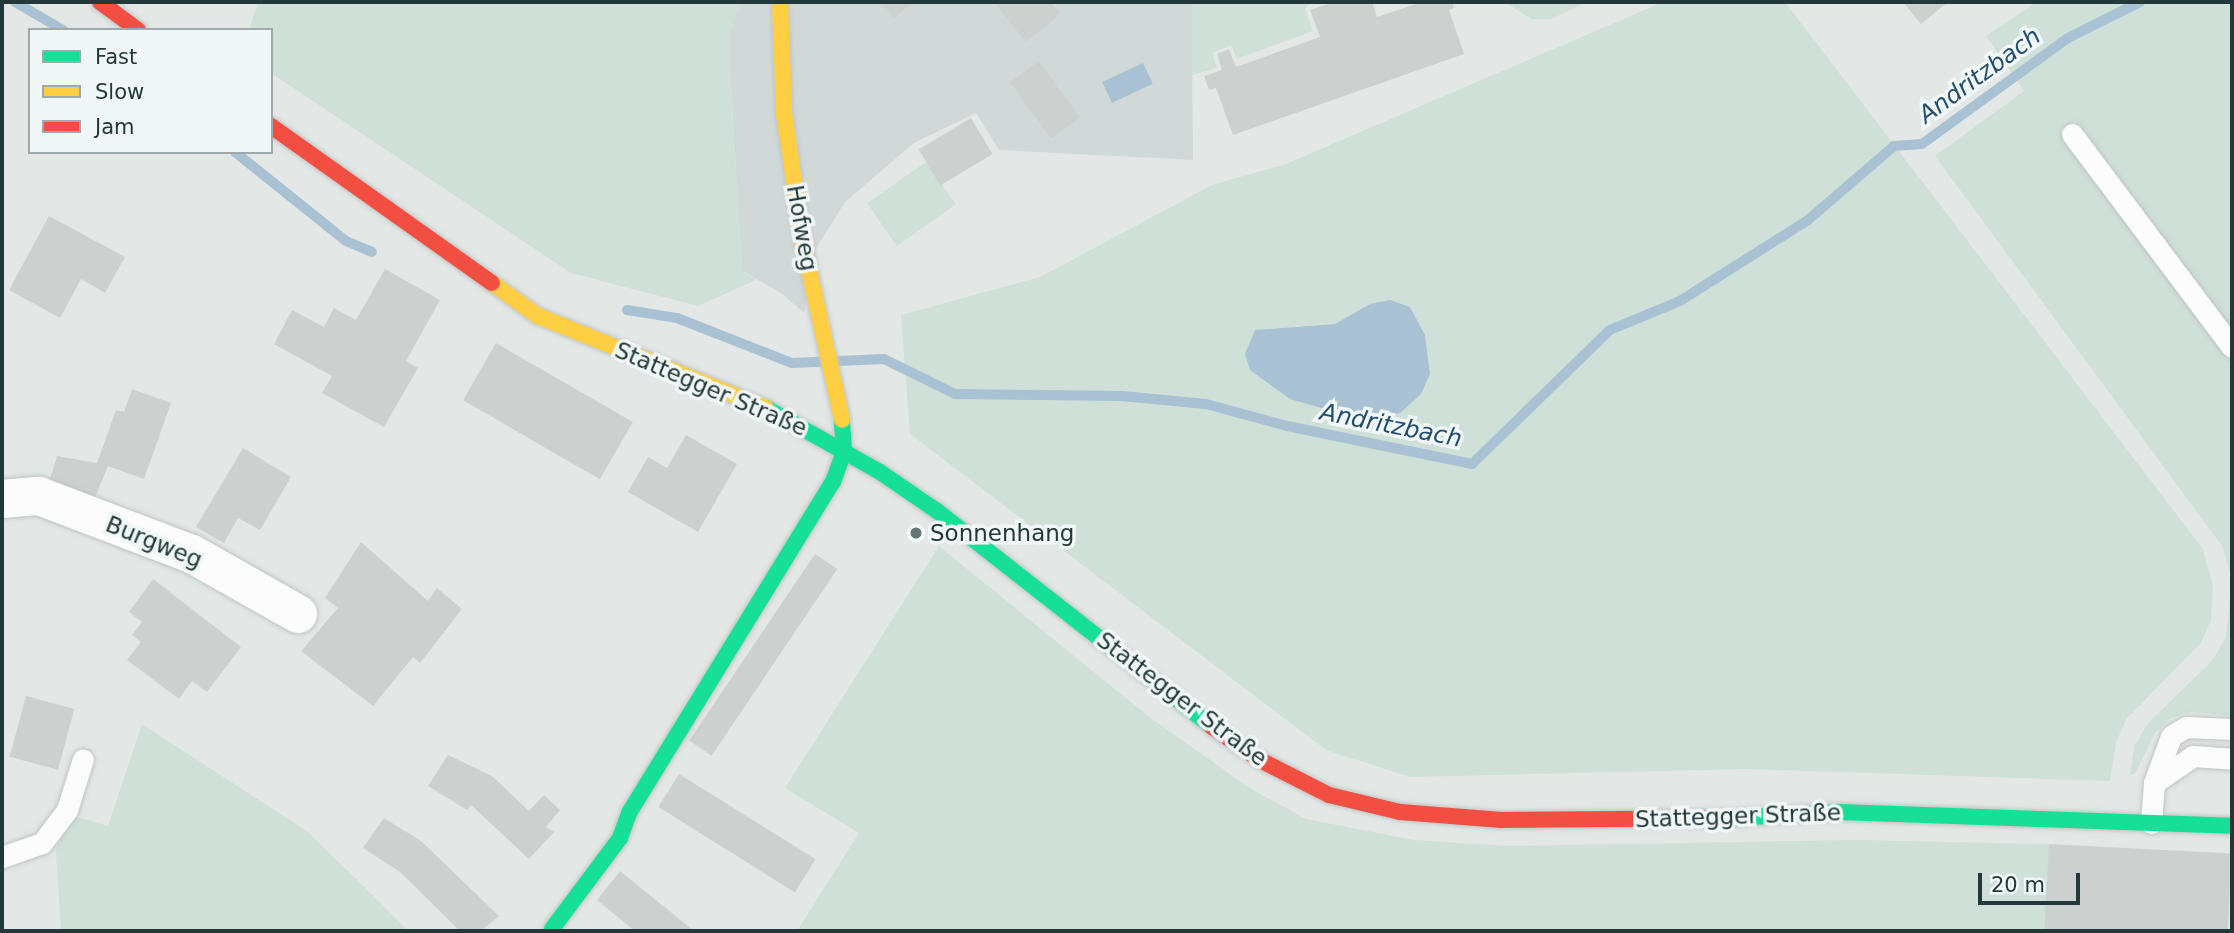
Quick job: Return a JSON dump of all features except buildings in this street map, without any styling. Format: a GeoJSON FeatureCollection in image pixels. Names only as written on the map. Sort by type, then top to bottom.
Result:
{"type":"FeatureCollection","features":[{"type":"Feature","properties":{"kind":"main road"},"geometry":{"type":"LineString","coordinates":[[100,2],[135,28]]}},
{"type":"Feature","properties":{"kind":"main road","name":"Hofweg"},"geometry":{"type":"LineString","coordinates":[[780,2],[784,113],[844,450]]}},
{"type":"Feature","properties":{"kind":"main road","name":"Stattegger Straße"},"geometry":{"type":"LineString","coordinates":[[273,127],[538,316],[764,407],[844,450],[937,511],[1216,730],[1260,760],[1329,795],[1401,811],[1502,820],[1710,819],[1839,812],[2232,826]]}},
{"type":"Feature","properties":{"kind":"main road"},"geometry":{"type":"LineString","coordinates":[[552,929],[620,838],[629,813],[833,482],[844,450]]}},
{"type":"Feature","properties":{"kind":"street","name":"Burgweg"},"geometry":{"type":"LineString","coordinates":[[2,499],[39,496],[192,554],[298,614]]}},
{"type":"Feature","properties":{"kind":"lane"},"geometry":{"type":"LineString","coordinates":[[2073,134],[2232,347]]}},
{"type":"Feature","properties":{"kind":"lane"},"geometry":{"type":"LineString","coordinates":[[2151,822],[2154,783],[2171,736],[2186,727],[2232,729]]}},
{"type":"Feature","properties":{"kind":"lane"},"geometry":{"type":"LineString","coordinates":[[2154,783],[2193,756],[2232,759]]}},
{"type":"Feature","properties":{"kind":"lane"},"geometry":{"type":"LineString","coordinates":[[2,857],[42,843],[67,810],[83,759]]}},
{"type":"Feature","properties":{"kind":"shaded area"},"geometry":{"type":"Polygon","coordinates":[[[258,2],[741,2],[728,38],[742,271],[756,280],[698,306],[571,273],[273,74],[273,28],[250,28],[258,2]]]}},
{"type":"Feature","properties":{"kind":"shaded area"},"geometry":{"type":"Polygon","coordinates":[[[741,2],[1192,2],[1193,160],[999,150],[976,113],[914,143],[845,202],[817,247],[804,313],[781,293],[742,271],[728,37],[741,2]]]}},
{"type":"Feature","properties":{"kind":"shaded area"},"geometry":{"type":"Polygon","coordinates":[[[1192,2],[1311,2],[1305,9],[1313,31],[1237,59],[1231,45],[1212,53],[1217,68],[1192,75],[1192,2]]]}},
{"type":"Feature","properties":{"kind":"shaded area"},"geometry":{"type":"Polygon","coordinates":[[[1505,2],[1587,2],[1551,19],[1531,19],[1505,2]]]}},
{"type":"Feature","properties":{"kind":"shaded area"},"geometry":{"type":"Polygon","coordinates":[[[1663,2],[1785,2],[2203,549],[2213,587],[2211,620],[2201,643],[2127,718],[2116,742],[2110,781],[1747,769],[1410,777],[1326,750],[910,434],[901,315],[1040,277],[1212,185],[1286,164],[1663,2]],[[1370,304],[1335,324],[1309,329],[1296,325],[1332,411],[1375,417],[1400,412],[1430,374],[1425,335],[1410,307],[1370,304]]]}},
{"type":"Feature","properties":{"kind":"shaded area"},"geometry":{"type":"Polygon","coordinates":[[[2037,2],[2232,2],[2232,579],[2222,546],[1935,156],[2024,91],[1986,36],[2037,2]]]}},
{"type":"Feature","properties":{"kind":"shaded area"},"geometry":{"type":"Polygon","coordinates":[[[926,162],[956,205],[897,246],[867,203],[926,162]]]}},
{"type":"Feature","properties":{"kind":"shaded area"},"geometry":{"type":"Polygon","coordinates":[[[939,546],[1148,716],[1251,789],[1306,819],[1414,840],[1510,846],[1856,840],[2049,844],[2048,931],[797,931],[859,833],[785,788],[939,546]]]}},
{"type":"Feature","properties":{"kind":"shaded area"},"geometry":{"type":"Polygon","coordinates":[[[2232,579],[2232,716],[2191,712],[2171,718],[2155,733],[2135,774],[2130,775],[2134,747],[2148,723],[2212,661],[2226,637],[2232,579]]]}},
{"type":"Feature","properties":{"kind":"shaded area"},"geometry":{"type":"Polygon","coordinates":[[[142,724],[308,832],[409,931],[61,931],[56,849],[73,816],[108,826],[142,724]]]}},
{"type":"Feature","properties":{"kind":"water"},"geometry":{"type":"Polygon","coordinates":[[[1143,63],[1153,84],[1112,103],[1102,82],[1143,63]]]}},
{"type":"Feature","properties":{"kind":"water"},"geometry":{"type":"Polygon","coordinates":[[[1390,300],[1410,307],[1425,335],[1430,374],[1421,394],[1400,413],[1375,417],[1332,411],[1290,399],[1250,370],[1245,354],[1255,330],[1335,324],[1370,304],[1390,300]]]}},
{"type":"Feature","properties":{"kind":"waterway","name":"Andritzbach"},"geometry":{"type":"LineString","coordinates":[[15,2],[60,28]]}},
{"type":"Feature","properties":{"kind":"waterway","name":"Andritzbach"},"geometry":{"type":"LineString","coordinates":[[627,310],[677,318],[792,363],[884,359],[955,394],[1122,396],[1206,404],[1287,426],[1472,464],[1610,330],[1680,301],[1808,220],[1894,146],[1922,144],[2068,38],[2140,2]]}},
{"type":"Feature","properties":{"kind":"waterway","name":"Andritzbach"},"geometry":{"type":"LineString","coordinates":[[237,154],[346,241],[372,252]]}},
{"type":"Feature","properties":{"kind":"traffic: fast"},"geometry":{"type":"LineString","coordinates":[[766,408],[880,472],[937,511],[1212,727]]}},
{"type":"Feature","properties":{"kind":"traffic: fast"},"geometry":{"type":"LineString","coordinates":[[552,929],[620,838],[629,813],[833,482],[844,451],[842,420]]}},
{"type":"Feature","properties":{"kind":"traffic: fast"},"geometry":{"type":"LineString","coordinates":[[1733,818],[1839,812],[2232,826]]}},
{"type":"Feature","properties":{"kind":"traffic: slow"},"geometry":{"type":"LineString","coordinates":[[780,2],[784,113],[803,242],[842,420]]}},
{"type":"Feature","properties":{"kind":"traffic: slow"},"geometry":{"type":"LineString","coordinates":[[492,283],[538,316],[766,408]]}},
{"type":"Feature","properties":{"kind":"traffic: jam"},"geometry":{"type":"LineString","coordinates":[[100,2],[135,28]]}},
{"type":"Feature","properties":{"kind":"traffic: jam"},"geometry":{"type":"LineString","coordinates":[[273,127],[492,283]]}},
{"type":"Feature","properties":{"kind":"traffic: jam"},"geometry":{"type":"LineString","coordinates":[[1212,727],[1260,760],[1329,795],[1400,812],[1502,820],[1733,818]]}},
{"type":"Feature","properties":{"kind":"place","name":"Sonnenhang"},"geometry":{"type":"Point","coordinates":[916,533]}}]}
